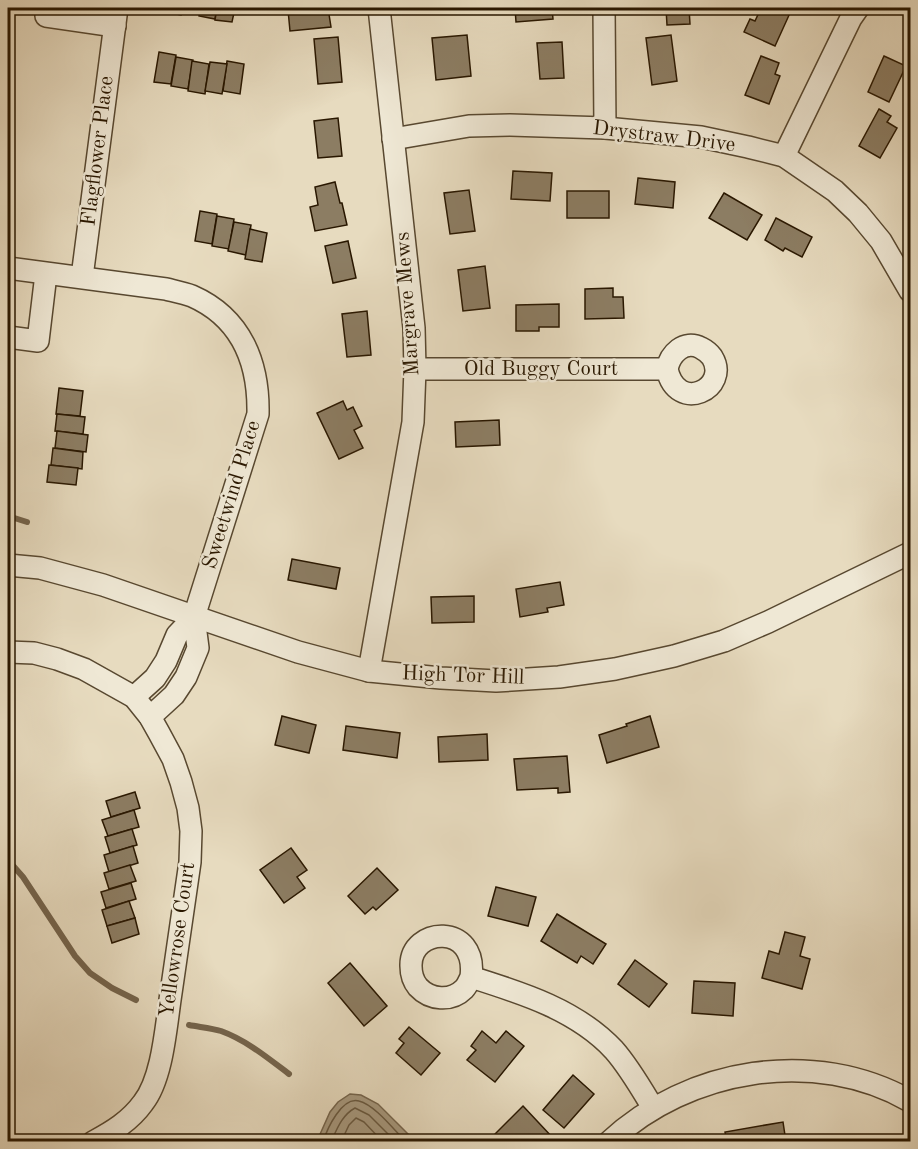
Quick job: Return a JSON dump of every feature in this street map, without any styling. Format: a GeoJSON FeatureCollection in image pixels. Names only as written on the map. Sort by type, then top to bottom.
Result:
{"type":"FeatureCollection","features":[{"type":"Feature","properties":{"kind":"street","name":"Flagflower Place"},"geometry":{"type":"LineString","coordinates":[[47,8],[46,16],[116,16],[82,277]]}},
{"type":"Feature","properties":{"kind":"street","name":"Margrave Mews"},"geometry":{"type":"LineString","coordinates":[[369,671],[413,422],[415,369],[414,328],[378,8]]}},
{"type":"Feature","properties":{"kind":"street"},"geometry":{"type":"LineString","coordinates":[[604,8],[605,128]]}},
{"type":"Feature","properties":{"kind":"street"},"geometry":{"type":"LineString","coordinates":[[784,156],[858,8]]}},
{"type":"Feature","properties":{"kind":"street","name":"Drystraw Drive"},"geometry":{"type":"LineString","coordinates":[[393,139],[470,126],[605,128],[701,137],[784,156],[835,191],[858,213],[881,241],[909,285]]}},
{"type":"Feature","properties":{"kind":"street","name":"Sweetwind Place"},"geometry":{"type":"LineString","coordinates":[[8,268],[166,289],[191,296],[208,304],[226,318],[250,355],[259,394],[258,414],[194,617]]}},
{"type":"Feature","properties":{"kind":"street"},"geometry":{"type":"LineString","coordinates":[[8,337],[38,341],[46,274]]}},
{"type":"Feature","properties":{"kind":"street","name":"Old Buggy Court"},"geometry":{"type":"LineString","coordinates":[[415,369],[667,369]]}},
{"type":"Feature","properties":{"kind":"street","name":"High Tor Hill"},"geometry":{"type":"LineString","coordinates":[[8,565],[40,568],[103,585],[298,652],[369,671],[496,681],[615,669],[674,656],[724,641],[910,553]]}},
{"type":"Feature","properties":{"kind":"street"},"geometry":{"type":"LineString","coordinates":[[8,652],[34,653],[57,659],[84,669],[134,697],[155,678],[166,661],[177,635],[194,617]]}},
{"type":"Feature","properties":{"kind":"street"},"geometry":{"type":"LineString","coordinates":[[150,717],[174,695],[186,677],[198,648],[194,617]]}},
{"type":"Feature","properties":{"kind":"street","name":"Yellowrose Court"},"geometry":{"type":"LineString","coordinates":[[93,1142],[112,1132],[130,1117],[144,1102],[154,1082],[162,1050],[190,862],[191,831],[181,782],[173,759],[150,717],[134,697]]}},
{"type":"Feature","properties":{"kind":"street"},"geometry":{"type":"LineString","coordinates":[[471,977],[515,991],[569,1015],[592,1030],[613,1049],[629,1069],[653,1108]]}},
{"type":"Feature","properties":{"kind":"street"},"geometry":{"type":"LineString","coordinates":[[609,1142],[625,1126],[653,1108],[686,1092],[720,1080],[753,1073],[784,1071],[843,1075],[872,1083],[910,1101]]}},
{"type":"Feature","properties":{"kind":"water"},"geometry":{"type":"Polygon","coordinates":[[[350,1094],[361,1095],[378,1104],[415,1141],[317,1141],[330,1112],[338,1102],[350,1094]]]}},
{"type":"Feature","properties":{"kind":"building"},"geometry":{"type":"Polygon","coordinates":[[[165,8],[182,8],[181,15],[164,12],[165,8]]]}},
{"type":"Feature","properties":{"kind":"building"},"geometry":{"type":"Polygon","coordinates":[[[182,8],[200,8],[199,14],[182,12],[182,8]]]}},
{"type":"Feature","properties":{"kind":"building"},"geometry":{"type":"Polygon","coordinates":[[[200,8],[217,8],[215,19],[199,16],[200,8]]]}},
{"type":"Feature","properties":{"kind":"building"},"geometry":{"type":"Polygon","coordinates":[[[217,8],[235,8],[232,22],[215,20],[217,8]]]}},
{"type":"Feature","properties":{"kind":"building"},"geometry":{"type":"Polygon","coordinates":[[[328,8],[331,27],[290,31],[288,10],[328,8]]]}},
{"type":"Feature","properties":{"kind":"building"},"geometry":{"type":"Polygon","coordinates":[[[515,8],[552,8],[553,19],[516,22],[515,8]]]}},
{"type":"Feature","properties":{"kind":"building"},"geometry":{"type":"Polygon","coordinates":[[[666,8],[689,8],[690,24],[667,25],[666,8]]]}},
{"type":"Feature","properties":{"kind":"building"},"geometry":{"type":"Polygon","coordinates":[[[761,8],[778,8],[790,13],[775,46],[744,32],[750,19],[755,21],[761,8]]]}},
{"type":"Feature","properties":{"kind":"building"},"geometry":{"type":"Polygon","coordinates":[[[467,35],[471,76],[436,80],[432,38],[467,35]]]}},
{"type":"Feature","properties":{"kind":"building"},"geometry":{"type":"Polygon","coordinates":[[[671,35],[677,81],[652,85],[646,38],[671,35]]]}},
{"type":"Feature","properties":{"kind":"building"},"geometry":{"type":"Polygon","coordinates":[[[338,37],[342,82],[318,84],[314,39],[338,37]]]}},
{"type":"Feature","properties":{"kind":"building"},"geometry":{"type":"Polygon","coordinates":[[[562,42],[564,78],[540,79],[537,43],[562,42]]]}},
{"type":"Feature","properties":{"kind":"building"},"geometry":{"type":"Polygon","coordinates":[[[159,52],[176,55],[171,84],[154,82],[159,52]]]}},
{"type":"Feature","properties":{"kind":"building"},"geometry":{"type":"Polygon","coordinates":[[[761,56],[779,63],[775,74],[780,76],[769,104],[745,95],[761,56]]]}},
{"type":"Feature","properties":{"kind":"building"},"geometry":{"type":"Polygon","coordinates":[[[884,56],[906,66],[889,102],[868,92],[884,56]]]}},
{"type":"Feature","properties":{"kind":"building"},"geometry":{"type":"Polygon","coordinates":[[[176,57],[193,60],[188,89],[171,86],[176,57]]]}},
{"type":"Feature","properties":{"kind":"building"},"geometry":{"type":"Polygon","coordinates":[[[192,61],[209,64],[205,94],[188,91],[192,61]]]}},
{"type":"Feature","properties":{"kind":"building"},"geometry":{"type":"Polygon","coordinates":[[[227,61],[244,64],[240,94],[223,91],[227,61]]]}},
{"type":"Feature","properties":{"kind":"building"},"geometry":{"type":"Polygon","coordinates":[[[210,62],[227,64],[222,94],[205,91],[210,62]]]}},
{"type":"Feature","properties":{"kind":"building"},"geometry":{"type":"Polygon","coordinates":[[[879,109],[891,116],[887,122],[897,128],[880,158],[859,146],[879,109]]]}},
{"type":"Feature","properties":{"kind":"building"},"geometry":{"type":"Polygon","coordinates":[[[338,118],[342,156],[318,158],[314,121],[338,118]]]}},
{"type":"Feature","properties":{"kind":"building"},"geometry":{"type":"Polygon","coordinates":[[[513,171],[552,173],[550,201],[511,199],[513,171]]]}},
{"type":"Feature","properties":{"kind":"building"},"geometry":{"type":"Polygon","coordinates":[[[638,178],[675,182],[673,208],[635,204],[638,178]]]}},
{"type":"Feature","properties":{"kind":"building"},"geometry":{"type":"Polygon","coordinates":[[[335,182],[347,225],[315,231],[310,207],[318,205],[315,187],[335,182]]]}},
{"type":"Feature","properties":{"kind":"building"},"geometry":{"type":"Polygon","coordinates":[[[469,190],[475,231],[450,234],[444,193],[469,190]]]}},
{"type":"Feature","properties":{"kind":"building"},"geometry":{"type":"Polygon","coordinates":[[[567,191],[609,191],[609,218],[567,218],[567,191]]]}},
{"type":"Feature","properties":{"kind":"building"},"geometry":{"type":"Polygon","coordinates":[[[724,193],[762,215],[747,240],[709,218],[724,193]]]}},
{"type":"Feature","properties":{"kind":"building"},"geometry":{"type":"Polygon","coordinates":[[[200,211],[217,214],[212,244],[195,241],[200,211]]]}},
{"type":"Feature","properties":{"kind":"building"},"geometry":{"type":"Polygon","coordinates":[[[217,216],[234,219],[229,249],[212,246],[217,216]]]}},
{"type":"Feature","properties":{"kind":"building"},"geometry":{"type":"Polygon","coordinates":[[[776,218],[812,237],[802,257],[785,248],[783,251],[765,240],[776,218]]]}},
{"type":"Feature","properties":{"kind":"building"},"geometry":{"type":"Polygon","coordinates":[[[234,222],[251,225],[246,255],[228,251],[234,222]]]}},
{"type":"Feature","properties":{"kind":"building"},"geometry":{"type":"Polygon","coordinates":[[[250,229],[267,233],[262,262],[245,259],[250,229]]]}},
{"type":"Feature","properties":{"kind":"building"},"geometry":{"type":"Polygon","coordinates":[[[348,241],[356,278],[333,283],[325,246],[348,241]]]}},
{"type":"Feature","properties":{"kind":"building"},"geometry":{"type":"Polygon","coordinates":[[[485,266],[490,308],[463,311],[458,270],[485,266]]]}},
{"type":"Feature","properties":{"kind":"building"},"geometry":{"type":"Polygon","coordinates":[[[613,288],[613,297],[623,297],[624,318],[585,319],[585,289],[613,288]]]}},
{"type":"Feature","properties":{"kind":"building"},"geometry":{"type":"Polygon","coordinates":[[[559,304],[559,327],[539,327],[539,331],[516,331],[516,305],[559,304]]]}},
{"type":"Feature","properties":{"kind":"building"},"geometry":{"type":"Polygon","coordinates":[[[367,311],[371,355],[347,357],[342,314],[367,311]]]}},
{"type":"Feature","properties":{"kind":"building"},"geometry":{"type":"Polygon","coordinates":[[[59,388],[83,391],[80,416],[56,414],[59,388]]]}},
{"type":"Feature","properties":{"kind":"building"},"geometry":{"type":"Polygon","coordinates":[[[343,401],[347,410],[353,407],[362,426],[354,430],[363,448],[339,459],[317,413],[343,401]]]}},
{"type":"Feature","properties":{"kind":"building"},"geometry":{"type":"Polygon","coordinates":[[[57,414],[85,417],[83,434],[55,431],[57,414]]]}},
{"type":"Feature","properties":{"kind":"building"},"geometry":{"type":"Polygon","coordinates":[[[499,420],[500,445],[456,447],[455,422],[499,420]]]}},
{"type":"Feature","properties":{"kind":"building"},"geometry":{"type":"Polygon","coordinates":[[[57,431],[88,435],[86,452],[55,448],[57,431]]]}},
{"type":"Feature","properties":{"kind":"building"},"geometry":{"type":"Polygon","coordinates":[[[53,448],[83,452],[82,469],[51,465],[53,448]]]}},
{"type":"Feature","properties":{"kind":"building"},"geometry":{"type":"Polygon","coordinates":[[[49,465],[78,468],[76,485],[47,482],[49,465]]]}},
{"type":"Feature","properties":{"kind":"building"},"geometry":{"type":"Polygon","coordinates":[[[292,559],[340,568],[336,589],[288,580],[292,559]]]}},
{"type":"Feature","properties":{"kind":"building"},"geometry":{"type":"Polygon","coordinates":[[[560,582],[564,605],[547,608],[548,612],[520,617],[516,589],[560,582]]]}},
{"type":"Feature","properties":{"kind":"building"},"geometry":{"type":"Polygon","coordinates":[[[474,596],[474,622],[432,623],[431,597],[474,596]]]}},
{"type":"Feature","properties":{"kind":"building"},"geometry":{"type":"Polygon","coordinates":[[[282,716],[316,725],[309,753],[275,745],[282,716]]]}},
{"type":"Feature","properties":{"kind":"building"},"geometry":{"type":"Polygon","coordinates":[[[650,716],[659,747],[607,763],[599,735],[650,716]]]}},
{"type":"Feature","properties":{"kind":"building"},"geometry":{"type":"Polygon","coordinates":[[[346,726],[400,733],[397,758],[343,750],[346,726]]]}},
{"type":"Feature","properties":{"kind":"building"},"geometry":{"type":"Polygon","coordinates":[[[487,734],[488,760],[439,762],[438,737],[487,734]]]}},
{"type":"Feature","properties":{"kind":"building"},"geometry":{"type":"Polygon","coordinates":[[[567,756],[570,792],[558,793],[558,788],[517,790],[514,759],[567,756]]]}},
{"type":"Feature","properties":{"kind":"building"},"geometry":{"type":"Polygon","coordinates":[[[135,792],[140,808],[111,817],[106,801],[135,792]]]}},
{"type":"Feature","properties":{"kind":"building"},"geometry":{"type":"Polygon","coordinates":[[[134,810],[139,827],[108,836],[102,820],[134,810]]]}},
{"type":"Feature","properties":{"kind":"building"},"geometry":{"type":"Polygon","coordinates":[[[132,829],[137,845],[110,853],[105,837],[132,829]]]}},
{"type":"Feature","properties":{"kind":"building"},"geometry":{"type":"Polygon","coordinates":[[[133,846],[138,863],[109,872],[104,855],[133,846]]]}},
{"type":"Feature","properties":{"kind":"building"},"geometry":{"type":"Polygon","coordinates":[[[291,848],[307,870],[297,877],[305,888],[284,903],[260,870],[291,848]]]}},
{"type":"Feature","properties":{"kind":"building"},"geometry":{"type":"Polygon","coordinates":[[[130,865],[136,881],[109,889],[104,873],[130,865]]]}},
{"type":"Feature","properties":{"kind":"building"},"geometry":{"type":"Polygon","coordinates":[[[377,868],[398,890],[376,910],[373,907],[365,914],[348,896],[377,868]]]}},
{"type":"Feature","properties":{"kind":"building"},"geometry":{"type":"Polygon","coordinates":[[[131,883],[136,899],[106,908],[101,892],[131,883]]]}},
{"type":"Feature","properties":{"kind":"building"},"geometry":{"type":"Polygon","coordinates":[[[496,887],[536,897],[528,926],[488,916],[496,887]]]}},
{"type":"Feature","properties":{"kind":"building"},"geometry":{"type":"Polygon","coordinates":[[[129,901],[135,918],[107,926],[102,910],[129,901]]]}},
{"type":"Feature","properties":{"kind":"building"},"geometry":{"type":"Polygon","coordinates":[[[557,914],[606,944],[593,964],[581,956],[577,963],[541,941],[557,914]]]}},
{"type":"Feature","properties":{"kind":"building"},"geometry":{"type":"Polygon","coordinates":[[[135,918],[139,934],[112,943],[107,926],[135,918]]]}},
{"type":"Feature","properties":{"kind":"building"},"geometry":{"type":"Polygon","coordinates":[[[785,932],[805,937],[800,956],[810,959],[802,989],[762,978],[769,951],[779,954],[785,932]]]}},
{"type":"Feature","properties":{"kind":"building"},"geometry":{"type":"Polygon","coordinates":[[[635,960],[667,984],[649,1007],[618,984],[635,960]]]}},
{"type":"Feature","properties":{"kind":"building"},"geometry":{"type":"Polygon","coordinates":[[[350,963],[387,1006],[364,1026],[328,983],[350,963]]]}},
{"type":"Feature","properties":{"kind":"building"},"geometry":{"type":"Polygon","coordinates":[[[694,981],[735,983],[733,1016],[692,1013],[694,981]]]}},
{"type":"Feature","properties":{"kind":"building"},"geometry":{"type":"Polygon","coordinates":[[[409,1027],[440,1053],[421,1075],[396,1053],[404,1043],[399,1039],[409,1027]]]}},
{"type":"Feature","properties":{"kind":"building"},"geometry":{"type":"Polygon","coordinates":[[[482,1031],[496,1043],[506,1031],[524,1046],[495,1082],[467,1060],[476,1050],[471,1046],[482,1031]]]}},
{"type":"Feature","properties":{"kind":"building"},"geometry":{"type":"Polygon","coordinates":[[[573,1075],[594,1094],[564,1128],[543,1110],[573,1075]]]}},
{"type":"Feature","properties":{"kind":"building"},"geometry":{"type":"Polygon","coordinates":[[[523,1106],[553,1138],[549,1142],[494,1142],[491,1138],[523,1106]]]}},
{"type":"Feature","properties":{"kind":"building"},"geometry":{"type":"Polygon","coordinates":[[[783,1122],[786,1142],[727,1142],[725,1132],[783,1122]]]}},
{"type":"Feature","properties":{"kind":"building"},"geometry":{"type":"Polygon","coordinates":[[[802,1135],[852,1142],[802,1142],[802,1135]]]}},
{"type":"Feature","properties":{"kind":"waterway"},"geometry":{"type":"LineString","coordinates":[[8,516],[27,522]]}},
{"type":"Feature","properties":{"kind":"waterway"},"geometry":{"type":"LineString","coordinates":[[8,860],[23,877],[75,956],[90,973],[136,1000]]}},
{"type":"Feature","properties":{"kind":"waterway"},"geometry":{"type":"LineString","coordinates":[[189,1025],[217,1030],[239,1039],[289,1074]]}}]}
